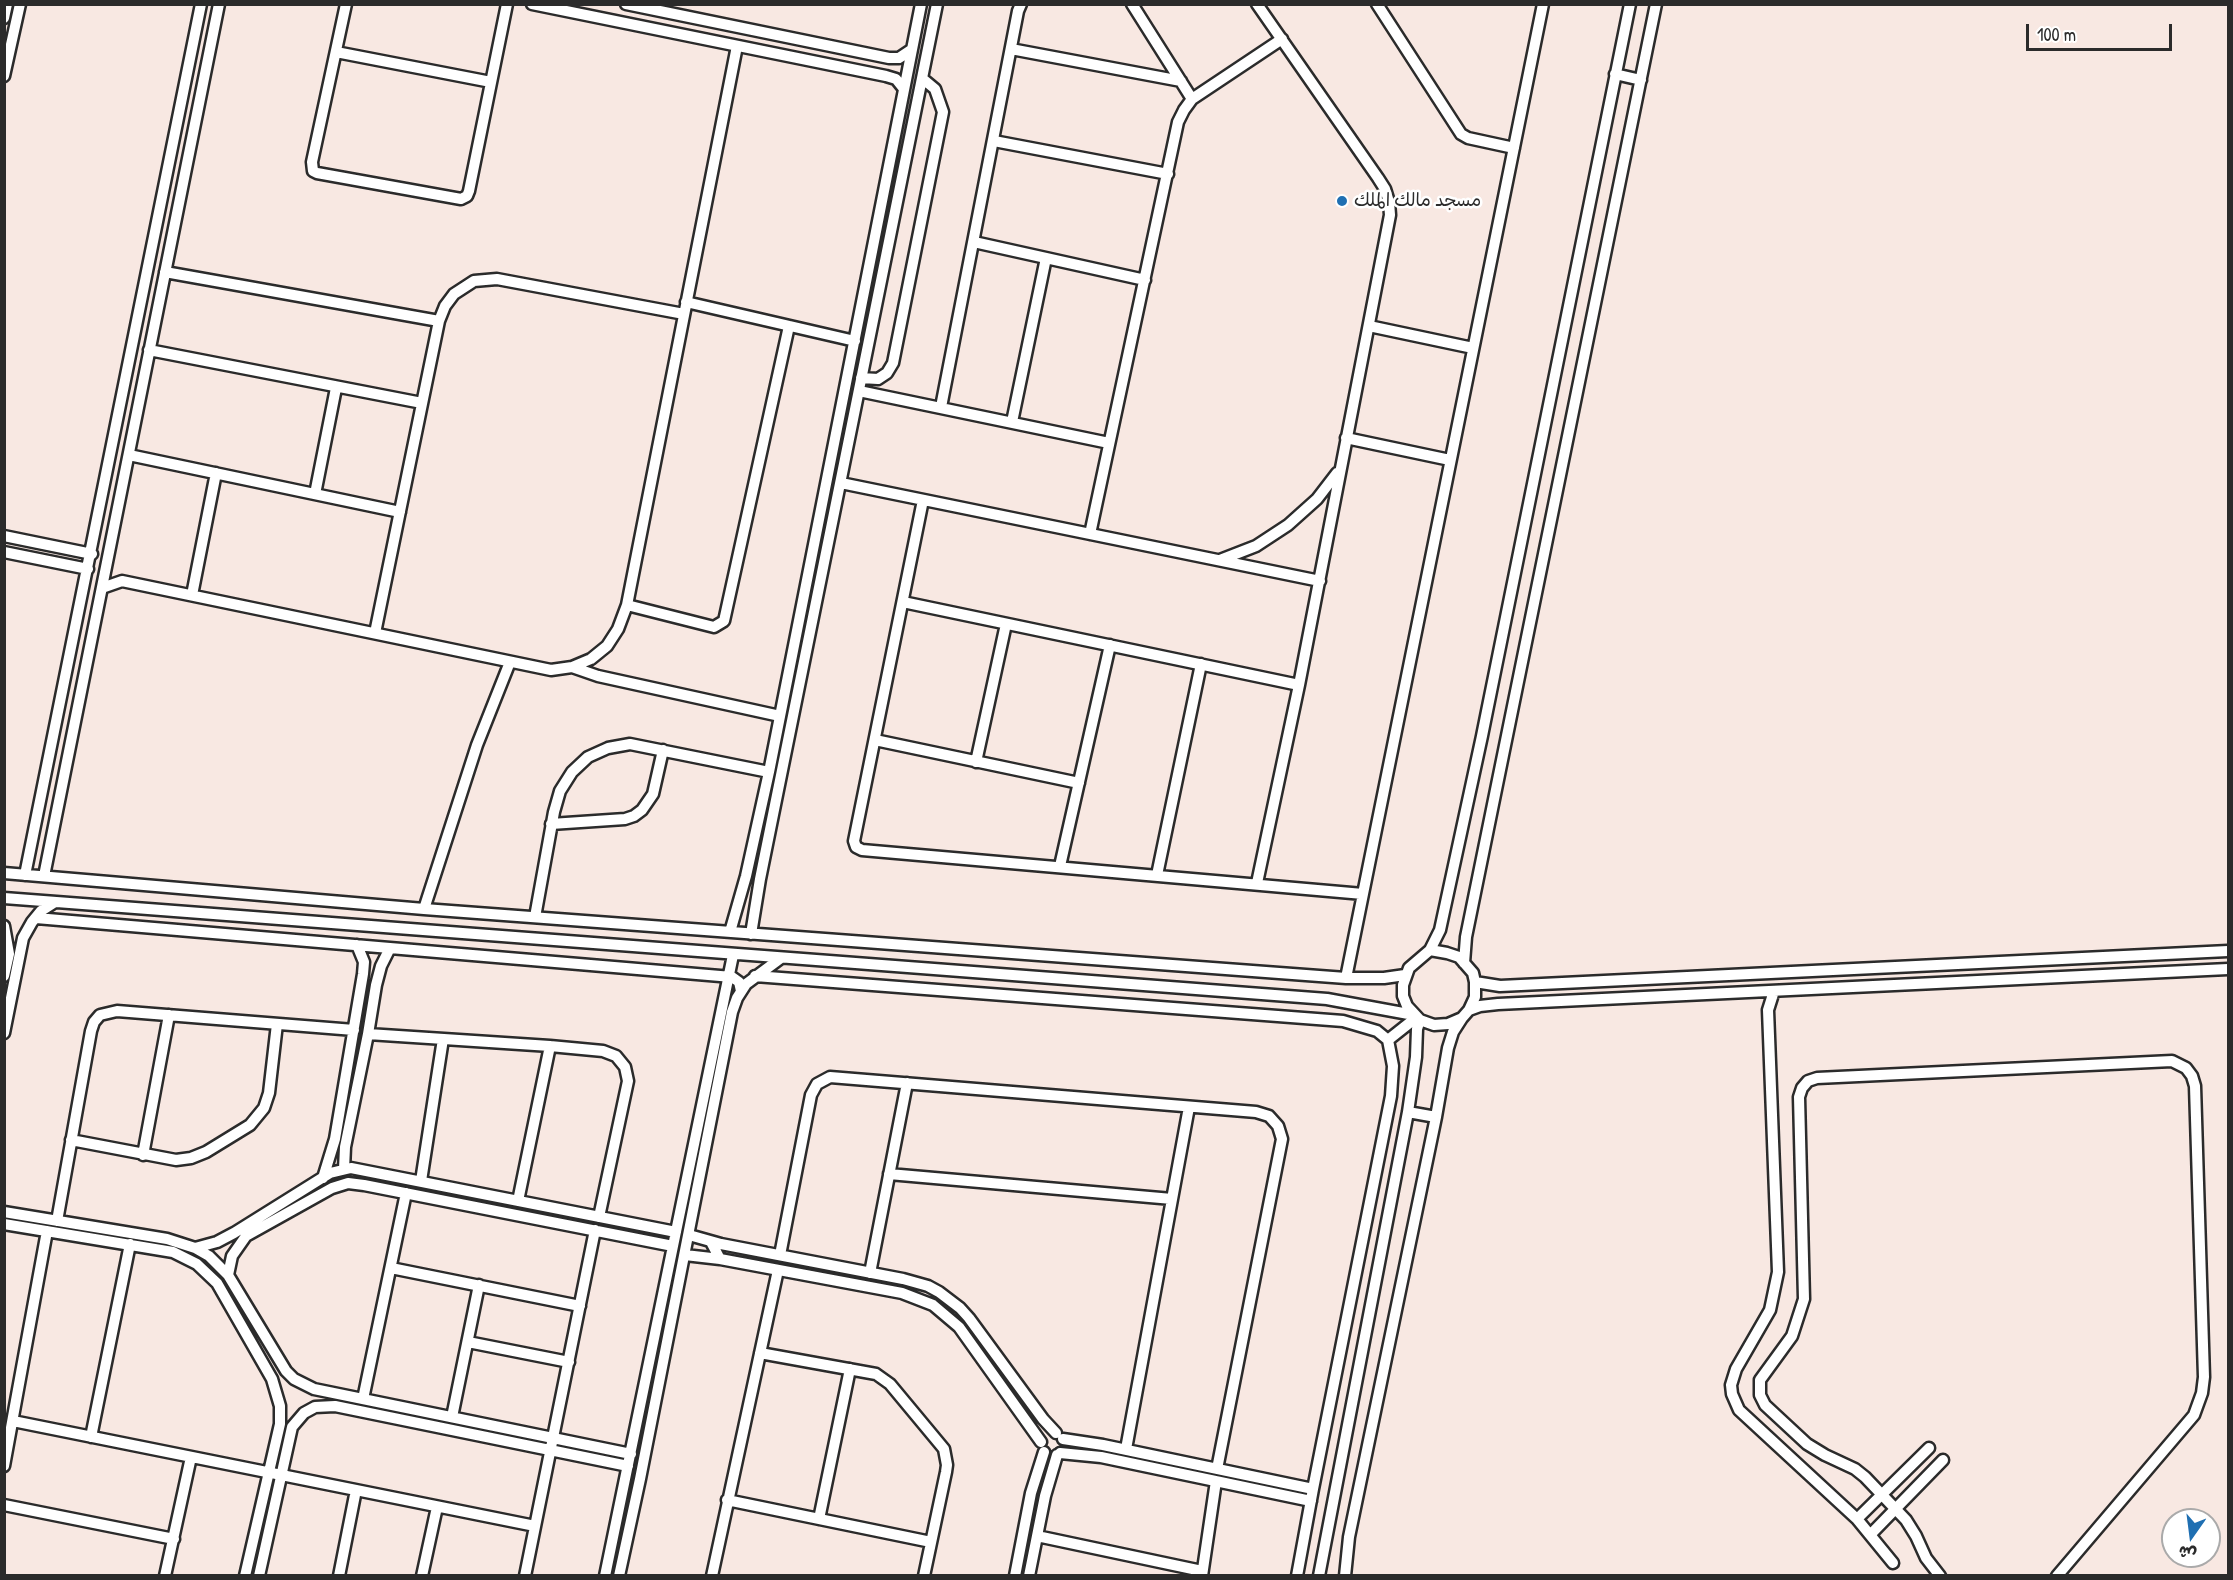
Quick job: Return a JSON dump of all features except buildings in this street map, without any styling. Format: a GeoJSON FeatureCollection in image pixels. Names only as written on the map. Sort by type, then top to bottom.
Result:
{"type":"FeatureCollection","features":[{"type":"Feature","properties":{"kind":"street"},"geometry":{"type":"LineString","coordinates":[[4,18],[7,4]]}},
{"type":"Feature","properties":{"kind":"street"},"geometry":{"type":"LineString","coordinates":[[4,76],[20,4]]}},
{"type":"Feature","properties":{"kind":"street"},"geometry":{"type":"LineString","coordinates":[[25,875],[92,554],[201,4]]}},
{"type":"Feature","properties":{"kind":"street"},"geometry":{"type":"LineString","coordinates":[[44,876],[219,4]]}},
{"type":"Feature","properties":{"kind":"street"},"geometry":{"type":"LineString","coordinates":[[346,4],[311,166],[317,173],[455,199],[467,196],[469,191],[507,4]]}},
{"type":"Feature","properties":{"kind":"street"},"geometry":{"type":"LineString","coordinates":[[532,4],[886,76],[896,80],[904,89]]}},
{"type":"Feature","properties":{"kind":"street"},"geometry":{"type":"LineString","coordinates":[[626,4],[889,58],[899,58],[911,50]]}},
{"type":"Feature","properties":{"kind":"street"},"geometry":{"type":"LineString","coordinates":[[730,932],[746,876],[769,772],[921,4]]}},
{"type":"Feature","properties":{"kind":"street"},"geometry":{"type":"LineString","coordinates":[[751,934],[760,879],[937,4]]}},
{"type":"Feature","properties":{"kind":"street"},"geometry":{"type":"LineString","coordinates":[[941,407],[1018,11],[1022,4]]}},
{"type":"Feature","properties":{"kind":"street"},"geometry":{"type":"LineString","coordinates":[[1132,4],[1192,99]]}},
{"type":"Feature","properties":{"kind":"street"},"geometry":{"type":"LineString","coordinates":[[1257,4],[1378,178],[1389,202],[1390,215],[1320,581],[1257,883]]}},
{"type":"Feature","properties":{"kind":"street"},"geometry":{"type":"LineString","coordinates":[[1377,4],[1461,134],[1468,138],[1514,148]]}},
{"type":"Feature","properties":{"kind":"street"},"geometry":{"type":"LineString","coordinates":[[1346,978],[1543,4]]}},
{"type":"Feature","properties":{"kind":"street"},"geometry":{"type":"LineString","coordinates":[[1319,1575],[1408,1112],[1416,1057],[1417,1017],[1403,996],[1403,985],[1405,975],[1414,962],[1430,950],[1440,930],[1630,4]]}},
{"type":"Feature","properties":{"kind":"street"},"geometry":{"type":"LineString","coordinates":[[1464,963],[1466,937],[1656,4]]}},
{"type":"Feature","properties":{"kind":"street"},"geometry":{"type":"LineString","coordinates":[[1089,534],[1178,122],[1192,99],[1282,39]]}},
{"type":"Feature","properties":{"kind":"street"},"geometry":{"type":"LineString","coordinates":[[106,567],[122,581],[551,669],[572,667],[591,659],[607,646],[618,629],[627,605],[737,46]]}},
{"type":"Feature","properties":{"kind":"street"},"geometry":{"type":"LineString","coordinates":[[1011,49],[1181,81]]}},
{"type":"Feature","properties":{"kind":"street"},"geometry":{"type":"LineString","coordinates":[[336,52],[491,82]]}},
{"type":"Feature","properties":{"kind":"street"},"geometry":{"type":"LineString","coordinates":[[1615,74],[1641,80]]}},
{"type":"Feature","properties":{"kind":"street"},"geometry":{"type":"LineString","coordinates":[[861,378],[878,378],[887,373],[893,363],[943,112],[935,89],[923,79]]}},
{"type":"Feature","properties":{"kind":"street"},"geometry":{"type":"LineString","coordinates":[[994,141],[1168,174]]}},
{"type":"Feature","properties":{"kind":"street"},"geometry":{"type":"LineString","coordinates":[[159,211],[176,214]]}},
{"type":"Feature","properties":{"kind":"street"},"geometry":{"type":"LineString","coordinates":[[974,242],[1145,280]]}},
{"type":"Feature","properties":{"kind":"street"},"geometry":{"type":"LineString","coordinates":[[1012,422],[1046,258]]}},
{"type":"Feature","properties":{"kind":"street"},"geometry":{"type":"LineString","coordinates":[[165,272],[439,321]]}},
{"type":"Feature","properties":{"kind":"street"},"geometry":{"type":"LineString","coordinates":[[375,633],[439,321],[445,306],[454,294],[467,284],[489,278],[684,314]]}},
{"type":"Feature","properties":{"kind":"street"},"geometry":{"type":"LineString","coordinates":[[863,300],[877,303]]}},
{"type":"Feature","properties":{"kind":"street"},"geometry":{"type":"LineString","coordinates":[[686,302],[855,340]]}},
{"type":"Feature","properties":{"kind":"street"},"geometry":{"type":"LineString","coordinates":[[627,605],[714,627],[724,621],[789,326]]}},
{"type":"Feature","properties":{"kind":"street"},"geometry":{"type":"LineString","coordinates":[[1369,326],[1473,348]]}},
{"type":"Feature","properties":{"kind":"street"},"geometry":{"type":"LineString","coordinates":[[149,350],[422,403]]}},
{"type":"Feature","properties":{"kind":"street"},"geometry":{"type":"LineString","coordinates":[[315,494],[336,388]]}},
{"type":"Feature","properties":{"kind":"street"},"geometry":{"type":"LineString","coordinates":[[859,391],[1109,443]]}},
{"type":"Feature","properties":{"kind":"street"},"geometry":{"type":"LineString","coordinates":[[1346,438],[1450,460]]}},
{"type":"Feature","properties":{"kind":"street"},"geometry":{"type":"LineString","coordinates":[[129,454],[400,512]]}},
{"type":"Feature","properties":{"kind":"street"},"geometry":{"type":"LineString","coordinates":[[1219,560],[1256,546],[1288,525],[1317,499],[1340,468]]}},
{"type":"Feature","properties":{"kind":"street"},"geometry":{"type":"LineString","coordinates":[[192,595],[216,473]]}},
{"type":"Feature","properties":{"kind":"street"},"geometry":{"type":"LineString","coordinates":[[841,483],[1320,581]]}},
{"type":"Feature","properties":{"kind":"street"},"geometry":{"type":"LineString","coordinates":[[923,500],[854,841],[859,849],[1363,894]]}},
{"type":"Feature","properties":{"kind":"street"},"geometry":{"type":"LineString","coordinates":[[4,536],[92,554]]}},
{"type":"Feature","properties":{"kind":"street"},"geometry":{"type":"LineString","coordinates":[[4,552],[88,569]]}},
{"type":"Feature","properties":{"kind":"street"},"geometry":{"type":"LineString","coordinates":[[102,588],[122,581]]}},
{"type":"Feature","properties":{"kind":"street"},"geometry":{"type":"LineString","coordinates":[[903,602],[1299,686]]}},
{"type":"Feature","properties":{"kind":"street"},"geometry":{"type":"LineString","coordinates":[[976,762],[1006,624]]}},
{"type":"Feature","properties":{"kind":"street"},"geometry":{"type":"LineString","coordinates":[[1060,866],[1110,645]]}},
{"type":"Feature","properties":{"kind":"street"},"geometry":{"type":"LineString","coordinates":[[72,647],[89,651]]}},
{"type":"Feature","properties":{"kind":"street"},"geometry":{"type":"LineString","coordinates":[[424,909],[477,745],[510,662]]}},
{"type":"Feature","properties":{"kind":"street"},"geometry":{"type":"LineString","coordinates":[[1157,875],[1201,664]]}},
{"type":"Feature","properties":{"kind":"street"},"geometry":{"type":"LineString","coordinates":[[572,667],[598,676],[780,716]]}},
{"type":"Feature","properties":{"kind":"street"},"geometry":{"type":"LineString","coordinates":[[874,740],[1079,783]]}},
{"type":"Feature","properties":{"kind":"street"},"geometry":{"type":"LineString","coordinates":[[535,917],[551,824],[560,791],[572,772],[588,757],[608,748],[630,744],[769,772]]}},
{"type":"Feature","properties":{"kind":"street"},"geometry":{"type":"LineString","coordinates":[[551,824],[625,819],[634,816],[648,803],[653,794],[663,750]]}},
{"type":"Feature","properties":{"kind":"street"},"geometry":{"type":"LineString","coordinates":[[4,873],[424,909],[1346,978],[1384,978],[1405,975]]}},
{"type":"Feature","properties":{"kind":"street"},"geometry":{"type":"LineString","coordinates":[[746,876],[760,879]]}},
{"type":"Feature","properties":{"kind":"street"},"geometry":{"type":"LineString","coordinates":[[4,898],[1327,999],[1417,1017],[1441,1025],[1489,1005],[2229,969]]}},
{"type":"Feature","properties":{"kind":"street"},"geometry":{"type":"LineString","coordinates":[[4,1032],[19,953],[26,932],[41,911],[56,902]]}},
{"type":"Feature","properties":{"kind":"street"},"geometry":{"type":"LineString","coordinates":[[437,932],[440,910]]}},
{"type":"Feature","properties":{"kind":"street"},"geometry":{"type":"LineString","coordinates":[[36,918],[732,977],[739,982],[741,991]]}},
{"type":"Feature","properties":{"kind":"street"},"geometry":{"type":"LineString","coordinates":[[4,976],[9,954],[4,926],[26,932]]}},
{"type":"Feature","properties":{"kind":"street"},"geometry":{"type":"LineString","coordinates":[[323,1178],[331,1158],[364,968],[357,945]]}},
{"type":"Feature","properties":{"kind":"street"},"geometry":{"type":"LineString","coordinates":[[344,1169],[345,1147],[379,970],[390,948]]}},
{"type":"Feature","properties":{"kind":"street"},"geometry":{"type":"LineString","coordinates":[[1345,1575],[1349,1537],[1436,1117],[1448,1048],[1454,1032],[1475,997],[1476,982],[1473,973],[1459,957],[1448,952],[1430,950]]}},
{"type":"Feature","properties":{"kind":"street"},"geometry":{"type":"LineString","coordinates":[[1476,982],[1500,987],[2229,951]]}},
{"type":"Feature","properties":{"kind":"street"},"geometry":{"type":"LineString","coordinates":[[605,1575],[733,955]]}},
{"type":"Feature","properties":{"kind":"street"},"geometry":{"type":"LineString","coordinates":[[618,1575],[685,1255],[732,1012],[741,991],[755,976],[782,958]]}},
{"type":"Feature","properties":{"kind":"street"},"geometry":{"type":"LineString","coordinates":[[1948,964],[1950,983]]}},
{"type":"Feature","properties":{"kind":"street"},"geometry":{"type":"LineString","coordinates":[[364,968],[379,970]]}},
{"type":"Feature","properties":{"kind":"street"},"geometry":{"type":"LineString","coordinates":[[755,976],[1343,1021],[1377,1031],[1388,1040],[1393,1066],[1391,1096],[1297,1575]]}},
{"type":"Feature","properties":{"kind":"street"},"geometry":{"type":"LineString","coordinates":[[1546,985],[1548,1003]]}},
{"type":"Feature","properties":{"kind":"street"},"geometry":{"type":"LineString","coordinates":[[1774,991],[1768,1010],[1778,1272],[1770,1310],[1736,1369],[1731,1385],[1732,1394],[1734,1402],[1745,1416],[1857,1519],[1893,1563]]}},
{"type":"Feature","properties":{"kind":"street"},"geometry":{"type":"LineString","coordinates":[[57,1221],[91,1030],[97,1018],[111,1011],[354,1030]]}},
{"type":"Feature","properties":{"kind":"street"},"geometry":{"type":"LineString","coordinates":[[144,1155],[169,1015]]}},
{"type":"Feature","properties":{"kind":"street"},"geometry":{"type":"LineString","coordinates":[[1388,1040],[1417,1017]]}},
{"type":"Feature","properties":{"kind":"street"},"geometry":{"type":"LineString","coordinates":[[71,1140],[176,1160],[191,1158],[235,1135],[256,1120],[264,1108],[269,1094],[277,1024]]}},
{"type":"Feature","properties":{"kind":"street"},"geometry":{"type":"LineString","coordinates":[[368,1034],[550,1046],[610,1053],[621,1061],[628,1081],[599,1217]]}},
{"type":"Feature","properties":{"kind":"street"},"geometry":{"type":"LineString","coordinates":[[421,1181],[443,1039]]}},
{"type":"Feature","properties":{"kind":"street"},"geometry":{"type":"LineString","coordinates":[[518,1201],[550,1046]]}},
{"type":"Feature","properties":{"kind":"street"},"geometry":{"type":"LineString","coordinates":[[1940,1575],[1926,1558],[1912,1529],[1883,1495],[1855,1469],[1807,1444],[1765,1405],[1759,1390],[1762,1375],[1792,1336],[1804,1299],[1799,1097],[1802,1088],[1808,1081],[1817,1078],[2167,1061],[2177,1063],[2189,1072],[2195,1086],[2204,1377],[2202,1393],[2194,1415],[2057,1575]]}},
{"type":"Feature","properties":{"kind":"street"},"geometry":{"type":"LineString","coordinates":[[780,1255],[812,1090],[817,1084],[830,1077],[1263,1113],[1274,1120],[1282,1139],[1217,1469]]}},
{"type":"Feature","properties":{"kind":"street"},"geometry":{"type":"LineString","coordinates":[[870,1273],[907,1083]]}},
{"type":"Feature","properties":{"kind":"street"},"geometry":{"type":"LineString","coordinates":[[342,1100],[354,1102]]}},
{"type":"Feature","properties":{"kind":"street"},"geometry":{"type":"LineString","coordinates":[[1126,1449],[1189,1107]]}},
{"type":"Feature","properties":{"kind":"street"},"geometry":{"type":"LineString","coordinates":[[1408,1112],[1436,1117]]}},
{"type":"Feature","properties":{"kind":"street"},"geometry":{"type":"LineString","coordinates":[[693,1146],[706,1149]]}},
{"type":"Feature","properties":{"kind":"street"},"geometry":{"type":"LineString","coordinates":[[195,1248],[226,1238],[330,1173],[358,1168],[676,1232]]}},
{"type":"Feature","properties":{"kind":"street"},"geometry":{"type":"LineString","coordinates":[[889,1174],[1172,1199]]}},
{"type":"Feature","properties":{"kind":"street"},"geometry":{"type":"LineString","coordinates":[[228,1275],[232,1256],[246,1236],[332,1188],[356,1183],[673,1246]]}},
{"type":"Feature","properties":{"kind":"street"},"geometry":{"type":"LineString","coordinates":[[363,1399],[406,1193]]}},
{"type":"Feature","properties":{"kind":"street"},"geometry":{"type":"LineString","coordinates":[[4,1212],[167,1239],[195,1248],[215,1261],[228,1275],[279,1361],[294,1379],[314,1389],[631,1454]]}},
{"type":"Feature","properties":{"kind":"street"},"geometry":{"type":"LineString","coordinates":[[4,1224],[173,1252],[208,1272],[224,1294],[272,1379],[279,1397],[280,1424],[245,1575]]}},
{"type":"Feature","properties":{"kind":"street"},"geometry":{"type":"LineString","coordinates":[[525,1575],[595,1230]]}},
{"type":"Feature","properties":{"kind":"street"},"geometry":{"type":"LineString","coordinates":[[4,1466],[47,1231]]}},
{"type":"Feature","properties":{"kind":"street"},"geometry":{"type":"LineString","coordinates":[[689,1235],[711,1242],[928,1286],[955,1304],[969,1318],[1046,1423],[1060,1436],[1064,1447],[1059,1454],[1045,1496],[1029,1575]]}},
{"type":"Feature","properties":{"kind":"street"},"geometry":{"type":"LineString","coordinates":[[711,1242],[720,1259]]}},
{"type":"Feature","properties":{"kind":"street"},"geometry":{"type":"LineString","coordinates":[[91,1437],[130,1244]]}},
{"type":"Feature","properties":{"kind":"street"},"geometry":{"type":"LineString","coordinates":[[685,1255],[720,1259],[902,1293],[933,1305],[959,1327],[1050,1456],[1091,1455],[1216,1481],[1312,1495]]}},
{"type":"Feature","properties":{"kind":"street"},"geometry":{"type":"LineString","coordinates":[[391,1268],[580,1306]]}},
{"type":"Feature","properties":{"kind":"street"},"geometry":{"type":"LineString","coordinates":[[712,1575],[778,1270]]}},
{"type":"Feature","properties":{"kind":"street"},"geometry":{"type":"LineString","coordinates":[[452,1417],[479,1286]]}},
{"type":"Feature","properties":{"kind":"street"},"geometry":{"type":"LineString","coordinates":[[468,1342],[568,1362]]}},
{"type":"Feature","properties":{"kind":"street"},"geometry":{"type":"LineString","coordinates":[[760,1353],[876,1374],[890,1384],[944,1449],[946,1472],[924,1575]]}},
{"type":"Feature","properties":{"kind":"street"},"geometry":{"type":"LineString","coordinates":[[650,1359],[663,1361]]}},
{"type":"Feature","properties":{"kind":"street"},"geometry":{"type":"LineString","coordinates":[[819,1519],[850,1369]]}},
{"type":"Feature","properties":{"kind":"street"},"geometry":{"type":"LineString","coordinates":[[259,1575],[295,1422],[309,1409],[322,1405],[628,1466]]}},
{"type":"Feature","properties":{"kind":"street"},"geometry":{"type":"LineString","coordinates":[[13,1421],[535,1526]]}},
{"type":"Feature","properties":{"kind":"street"},"geometry":{"type":"LineString","coordinates":[[1015,1575],[1031,1493],[1046,1434],[1217,1469],[1312,1495]]}},
{"type":"Feature","properties":{"kind":"street"},"geometry":{"type":"LineString","coordinates":[[1857,1519],[1929,1448]]}},
{"type":"Feature","properties":{"kind":"street"},"geometry":{"type":"LineString","coordinates":[[165,1575],[191,1457]]}},
{"type":"Feature","properties":{"kind":"street"},"geometry":{"type":"LineString","coordinates":[[1870,1535],[1943,1460]]}},
{"type":"Feature","properties":{"kind":"street"},"geometry":{"type":"LineString","coordinates":[[1037,1536],[1202,1573],[1216,1481]]}},
{"type":"Feature","properties":{"kind":"street"},"geometry":{"type":"LineString","coordinates":[[339,1575],[356,1490]]}},
{"type":"Feature","properties":{"kind":"street"},"geometry":{"type":"LineString","coordinates":[[728,1500],[932,1542]]}},
{"type":"Feature","properties":{"kind":"street"},"geometry":{"type":"LineString","coordinates":[[4,1505],[174,1539]]}},
{"type":"Feature","properties":{"kind":"street"},"geometry":{"type":"LineString","coordinates":[[422,1575],[437,1506]]}},
{"type":"Feature","properties":{"kind":"place","name":"مسجد مالك الملك"},"geometry":{"type":"Point","coordinates":[1342,201]}}]}
